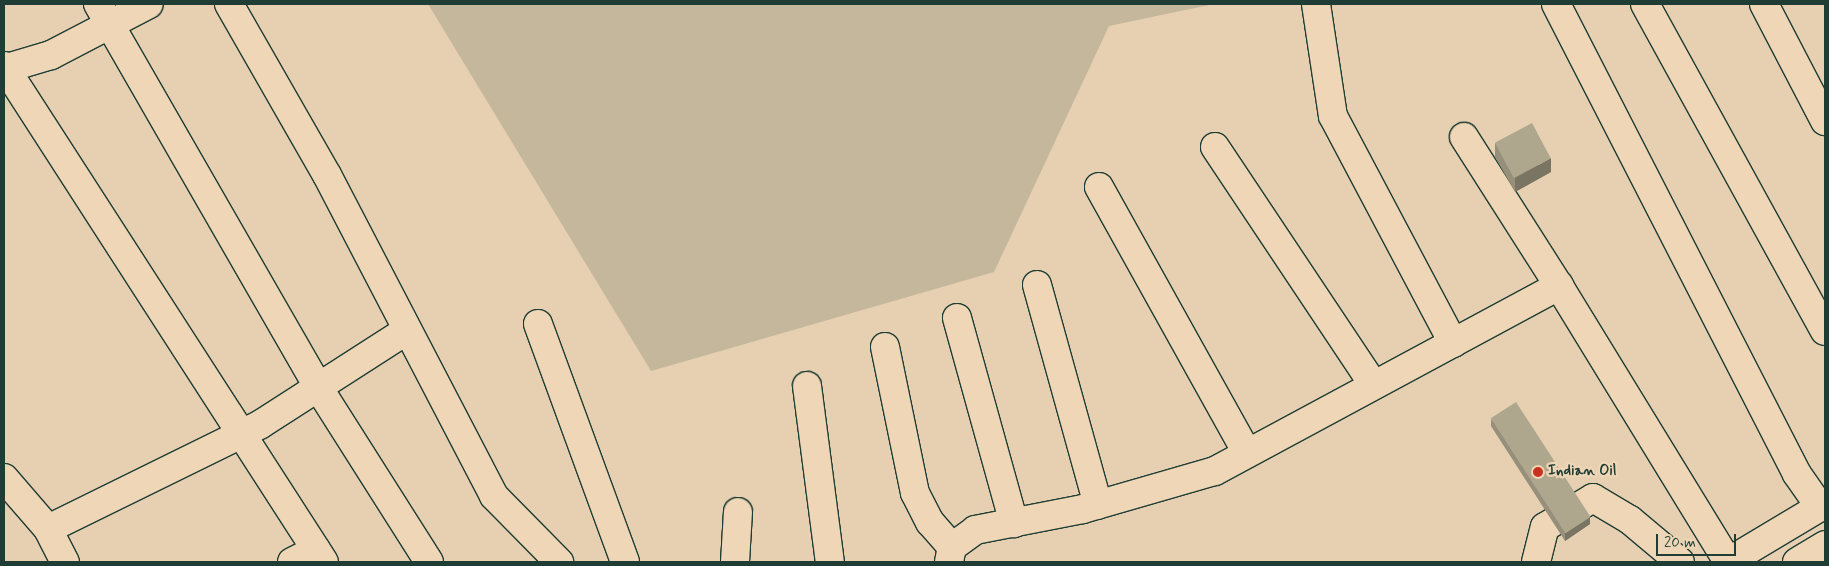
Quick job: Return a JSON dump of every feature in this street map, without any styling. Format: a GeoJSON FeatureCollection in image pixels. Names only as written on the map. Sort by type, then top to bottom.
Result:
{"type":"FeatureCollection","features":[{"type":"Feature","properties":{"kind":"street"},"geometry":{"type":"LineString","coordinates":[[149,4],[104,15],[51,55],[4,68],[320,556],[292,562]]}},
{"type":"Feature","properties":{"kind":"street"},"geometry":{"type":"LineString","coordinates":[[228,4],[327,175],[406,331],[494,496],[559,562]]}},
{"type":"Feature","properties":{"kind":"street"},"geometry":{"type":"LineString","coordinates":[[1316,4],[1333,116],[1453,343]]}},
{"type":"Feature","properties":{"kind":"street"},"geometry":{"type":"LineString","coordinates":[[1464,137],[1559,286],[1728,562],[1823,505],[1796,474],[1556,4]]}},
{"type":"Feature","properties":{"kind":"street"},"geometry":{"type":"LineString","coordinates":[[1645,4],[1825,331]]}},
{"type":"Feature","properties":{"kind":"street"},"geometry":{"type":"LineString","coordinates":[[1764,4],[1825,121]]}},
{"type":"Feature","properties":{"kind":"street"},"geometry":{"type":"LineString","coordinates":[[104,15],[318,387],[429,562]]}},
{"type":"Feature","properties":{"kind":"street"},"geometry":{"type":"LineString","coordinates":[[1215,147],[1374,385]]}},
{"type":"Feature","properties":{"kind":"street"},"geometry":{"type":"LineString","coordinates":[[1099,187],[1247,453]]}},
{"type":"Feature","properties":{"kind":"street"},"geometry":{"type":"LineString","coordinates":[[1036,285],[1098,505]]}},
{"type":"Feature","properties":{"kind":"street"},"geometry":{"type":"LineString","coordinates":[[885,347],[915,492],[950,555],[975,530],[1098,505],[1215,471],[1559,286]]}},
{"type":"Feature","properties":{"kind":"street"},"geometry":{"type":"LineString","coordinates":[[957,318],[1014,523]]}},
{"type":"Feature","properties":{"kind":"street"},"geometry":{"type":"LineString","coordinates":[[538,324],[625,562]]}},
{"type":"Feature","properties":{"kind":"street"},"geometry":{"type":"LineString","coordinates":[[48,529],[241,434],[406,331]]}},
{"type":"Feature","properties":{"kind":"street"},"geometry":{"type":"LineString","coordinates":[[807,386],[830,562]]}},
{"type":"Feature","properties":{"kind":"street"},"geometry":{"type":"LineString","coordinates":[[4,478],[48,529],[65,562]]}},
{"type":"Feature","properties":{"kind":"street"},"geometry":{"type":"LineString","coordinates":[[1536,562],[1545,527],[1593,498],[1630,520],[1680,562]]}},
{"type":"Feature","properties":{"kind":"street"},"geometry":{"type":"LineString","coordinates":[[735,562],[738,512]]}},
{"type":"Feature","properties":{"kind":"street"},"geometry":{"type":"LineString","coordinates":[[1797,562],[1825,545]]}},
{"type":"Feature","properties":{"kind":"shaded area"},"geometry":{"type":"Polygon","coordinates":[[[428,4],[1214,4],[1109,26],[994,272],[651,371],[428,4]]]}},
{"type":"Feature","properties":{"kind":"building"},"geometry":{"type":"Polygon","coordinates":[[[1532,123],[1551,158],[1514,178],[1495,143],[1532,123]]]}},
{"type":"Feature","properties":{"kind":"building"},"geometry":{"type":"Polygon","coordinates":[[[1516,402],[1591,517],[1565,533],[1491,418],[1516,402]]]}},
{"type":"Feature","properties":{"kind":"place","name":"Indian Oil"},"geometry":{"type":"Point","coordinates":[1538,472]}}]}
